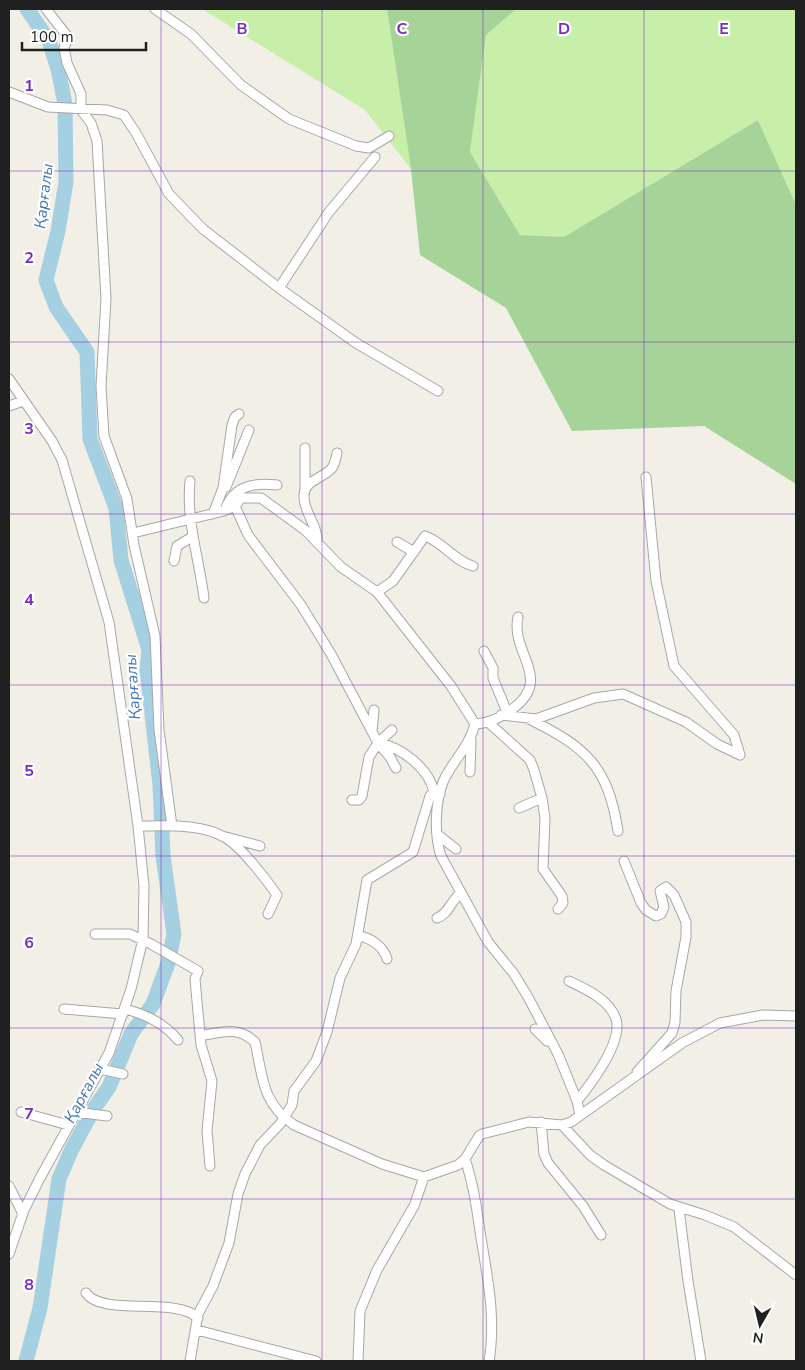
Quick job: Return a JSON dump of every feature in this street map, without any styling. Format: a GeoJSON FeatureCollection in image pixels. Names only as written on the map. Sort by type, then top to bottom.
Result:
{"type":"FeatureCollection","features":[{"type":"Feature","properties":{"kind":"street"},"geometry":{"type":"LineString","coordinates":[[46,9],[68,37],[64,48],[67,63],[81,94],[76,109]]}},
{"type":"Feature","properties":{"kind":"street"},"geometry":{"type":"LineString","coordinates":[[155,9],[204,45],[222,68],[241,85],[305,128],[356,146],[369,148],[389,136]]}},
{"type":"Feature","properties":{"kind":"street"},"geometry":{"type":"LineString","coordinates":[[9,92],[48,107],[113,111],[124,116],[136,133],[162,182],[179,207],[216,240],[356,344],[438,390]]}},
{"type":"Feature","properties":{"kind":"street"},"geometry":{"type":"LineString","coordinates":[[76,109],[91,123],[97,141],[106,298],[101,386],[104,436],[126,499],[155,636],[159,730],[170,826]]}},
{"type":"Feature","properties":{"kind":"street"},"geometry":{"type":"LineString","coordinates":[[279,288],[329,212],[375,157]]}},
{"type":"Feature","properties":{"kind":"street"},"geometry":{"type":"LineString","coordinates":[[9,379],[52,441],[62,460],[109,622],[138,826],[144,886],[143,939],[124,1011],[109,1053],[80,1113],[68,1125],[23,1214],[9,1254]]}},
{"type":"Feature","properties":{"kind":"street"},"geometry":{"type":"LineString","coordinates":[[9,406],[23,401]]}},
{"type":"Feature","properties":{"kind":"street"},"geometry":{"type":"LineString","coordinates":[[221,496],[232,426],[234,417],[239,414]]}},
{"type":"Feature","properties":{"kind":"street"},"geometry":{"type":"LineString","coordinates":[[213,514],[226,488],[249,430]]}},
{"type":"Feature","properties":{"kind":"street"},"geometry":{"type":"LineString","coordinates":[[305,448],[304,505],[314,527],[317,542]]}},
{"type":"Feature","properties":{"kind":"street"},"geometry":{"type":"LineString","coordinates":[[305,489],[316,478],[333,467],[337,453]]}},
{"type":"Feature","properties":{"kind":"street"},"geometry":{"type":"LineString","coordinates":[[504,714],[529,718],[554,714],[594,698],[623,694],[686,722],[717,744],[740,755],[734,736],[674,666],[656,581],[646,477]]}},
{"type":"Feature","properties":{"kind":"street"},"geometry":{"type":"LineString","coordinates":[[190,480],[192,537],[200,567],[204,598]]}},
{"type":"Feature","properties":{"kind":"street"},"geometry":{"type":"LineString","coordinates":[[225,510],[233,494],[240,489],[262,484],[277,485]]}},
{"type":"Feature","properties":{"kind":"street"},"geometry":{"type":"LineString","coordinates":[[133,533],[213,514],[235,506],[241,498],[261,498],[271,503],[317,542],[341,566],[377,592],[451,686],[475,724],[471,740],[470,772]]}},
{"type":"Feature","properties":{"kind":"street"},"geometry":{"type":"LineString","coordinates":[[235,506],[248,534],[301,605],[331,654],[378,743],[390,757],[396,768]]}},
{"type":"Feature","properties":{"kind":"street"},"geometry":{"type":"LineString","coordinates":[[377,592],[393,580],[425,536],[431,538],[458,560],[473,566]]}},
{"type":"Feature","properties":{"kind":"street"},"geometry":{"type":"LineString","coordinates":[[174,561],[177,546],[192,537]]}},
{"type":"Feature","properties":{"kind":"street"},"geometry":{"type":"LineString","coordinates":[[398,542],[414,552]]}},
{"type":"Feature","properties":{"kind":"street"},"geometry":{"type":"LineString","coordinates":[[475,724],[489,723],[526,697],[530,682],[530,667],[517,637],[518,618]]}},
{"type":"Feature","properties":{"kind":"street"},"geometry":{"type":"LineString","coordinates":[[484,651],[493,668],[504,714]]}},
{"type":"Feature","properties":{"kind":"street"},"geometry":{"type":"LineString","coordinates":[[372,732],[374,710]]}},
{"type":"Feature","properties":{"kind":"street"},"geometry":{"type":"LineString","coordinates":[[529,718],[570,741],[596,766],[606,782],[614,804],[618,831]]}},
{"type":"Feature","properties":{"kind":"street"},"geometry":{"type":"LineString","coordinates":[[489,723],[530,760],[542,798],[545,818],[543,868],[562,896],[563,902],[558,909]]}},
{"type":"Feature","properties":{"kind":"street"},"geometry":{"type":"LineString","coordinates":[[352,800],[359,800],[362,796],[369,757],[378,743],[392,730]]}},
{"type":"Feature","properties":{"kind":"street"},"geometry":{"type":"LineString","coordinates":[[471,740],[437,793],[437,842],[445,866],[488,942],[514,974],[528,998],[577,1101],[580,1115]]}},
{"type":"Feature","properties":{"kind":"street"},"geometry":{"type":"LineString","coordinates":[[378,743],[395,748],[415,762],[437,793]]}},
{"type":"Feature","properties":{"kind":"street"},"geometry":{"type":"LineString","coordinates":[[190,1361],[198,1318],[229,1243],[238,1194],[252,1159],[260,1145],[284,1118],[292,1105],[294,1091],[298,1082],[318,1055],[327,1032],[340,978],[352,955],[358,936],[367,880],[413,852],[430,796],[437,793]]}},
{"type":"Feature","properties":{"kind":"street"},"geometry":{"type":"LineString","coordinates":[[519,808],[542,798]]}},
{"type":"Feature","properties":{"kind":"street"},"geometry":{"type":"LineString","coordinates":[[138,826],[170,826],[205,830],[260,846]]}},
{"type":"Feature","properties":{"kind":"street"},"geometry":{"type":"LineString","coordinates":[[437,834],[456,849]]}},
{"type":"Feature","properties":{"kind":"street"},"geometry":{"type":"LineString","coordinates":[[226,837],[278,895],[268,914]]}},
{"type":"Feature","properties":{"kind":"street"},"geometry":{"type":"LineString","coordinates":[[624,861],[646,910],[656,916],[664,912],[660,891],[666,888],[674,895],[686,922],[686,937],[676,991],[673,1029],[636,1074]]}},
{"type":"Feature","properties":{"kind":"street"},"geometry":{"type":"LineString","coordinates":[[438,918],[446,913],[452,899],[461,893]]}},
{"type":"Feature","properties":{"kind":"street"},"geometry":{"type":"LineString","coordinates":[[95,934],[130,934],[143,939],[198,971],[195,979],[200,1035],[212,1081],[207,1131],[210,1166]]}},
{"type":"Feature","properties":{"kind":"street"},"geometry":{"type":"LineString","coordinates":[[358,936],[369,938],[386,954],[387,959]]}},
{"type":"Feature","properties":{"kind":"street"},"geometry":{"type":"LineString","coordinates":[[569,981],[601,998],[616,1019],[616,1032],[608,1053],[598,1074],[577,1101]]}},
{"type":"Feature","properties":{"kind":"street"},"geometry":{"type":"LineString","coordinates":[[64,1009],[140,1013],[172,1032],[178,1040]]}},
{"type":"Feature","properties":{"kind":"street"},"geometry":{"type":"LineString","coordinates":[[200,1035],[227,1030],[236,1031],[255,1042],[265,1090],[272,1104],[284,1118],[382,1164],[424,1177],[448,1170],[465,1159],[478,1136],[482,1134],[512,1125],[541,1122],[562,1125],[580,1115],[682,1043],[728,1020],[763,1015],[796,1016]]}},
{"type":"Feature","properties":{"kind":"street"},"geometry":{"type":"LineString","coordinates":[[535,1029],[551,1043]]}},
{"type":"Feature","properties":{"kind":"street"},"geometry":{"type":"LineString","coordinates":[[100,1069],[123,1074]]}},
{"type":"Feature","properties":{"kind":"street"},"geometry":{"type":"LineString","coordinates":[[21,1112],[68,1125]]}},
{"type":"Feature","properties":{"kind":"street"},"geometry":{"type":"LineString","coordinates":[[80,1113],[107,1116]]}},
{"type":"Feature","properties":{"kind":"street"},"geometry":{"type":"LineString","coordinates":[[541,1122],[544,1154],[548,1163],[578,1200],[601,1234]]}},
{"type":"Feature","properties":{"kind":"street"},"geometry":{"type":"LineString","coordinates":[[562,1125],[590,1155],[604,1165],[680,1209],[705,1215],[734,1228],[796,1275]]}},
{"type":"Feature","properties":{"kind":"street"},"geometry":{"type":"LineString","coordinates":[[465,1159],[477,1199],[490,1298],[492,1325],[488,1361]]}},
{"type":"Feature","properties":{"kind":"street"},"geometry":{"type":"LineString","coordinates":[[358,1361],[360,1311],[378,1270],[414,1206],[424,1177]]}},
{"type":"Feature","properties":{"kind":"street"},"geometry":{"type":"LineString","coordinates":[[9,1186],[23,1214]]}},
{"type":"Feature","properties":{"kind":"street"},"geometry":{"type":"LineString","coordinates":[[680,1209],[688,1280],[701,1361]]}},
{"type":"Feature","properties":{"kind":"street"},"geometry":{"type":"LineString","coordinates":[[86,1293],[90,1298],[104,1302],[153,1308],[168,1307],[193,1314],[198,1318]]}},
{"type":"Feature","properties":{"kind":"street"},"geometry":{"type":"LineString","coordinates":[[197,1330],[316,1361]]}},
{"type":"Feature","properties":{"kind":"green space"},"geometry":{"type":"Polygon","coordinates":[[[202,9],[387,9],[411,169],[365,110],[202,9]]]}},
{"type":"Feature","properties":{"kind":"green space"},"geometry":{"type":"Polygon","coordinates":[[[387,9],[516,9],[486,35],[470,152],[520,235],[564,237],[758,120],[796,205],[796,484],[704,426],[572,431],[506,308],[420,255],[411,169],[387,9]]]}},
{"type":"Feature","properties":{"kind":"green space"},"geometry":{"type":"Polygon","coordinates":[[[516,9],[796,9],[796,205],[758,120],[564,237],[520,235],[470,153],[486,35],[516,9]]]}},
{"type":"Feature","properties":{"kind":"waterway","name":"Қарғалы"},"geometry":{"type":"LineString","coordinates":[[26,1361],[40,1308],[59,1179],[71,1151],[93,1110],[109,1087],[131,1034],[153,1004],[168,963],[174,934],[163,856],[160,785],[147,670],[149,650],[121,560],[116,508],[90,439],[87,352],[56,307],[46,280],[58,231],[66,182],[65,104],[58,69],[49,41],[27,9]]}}]}
